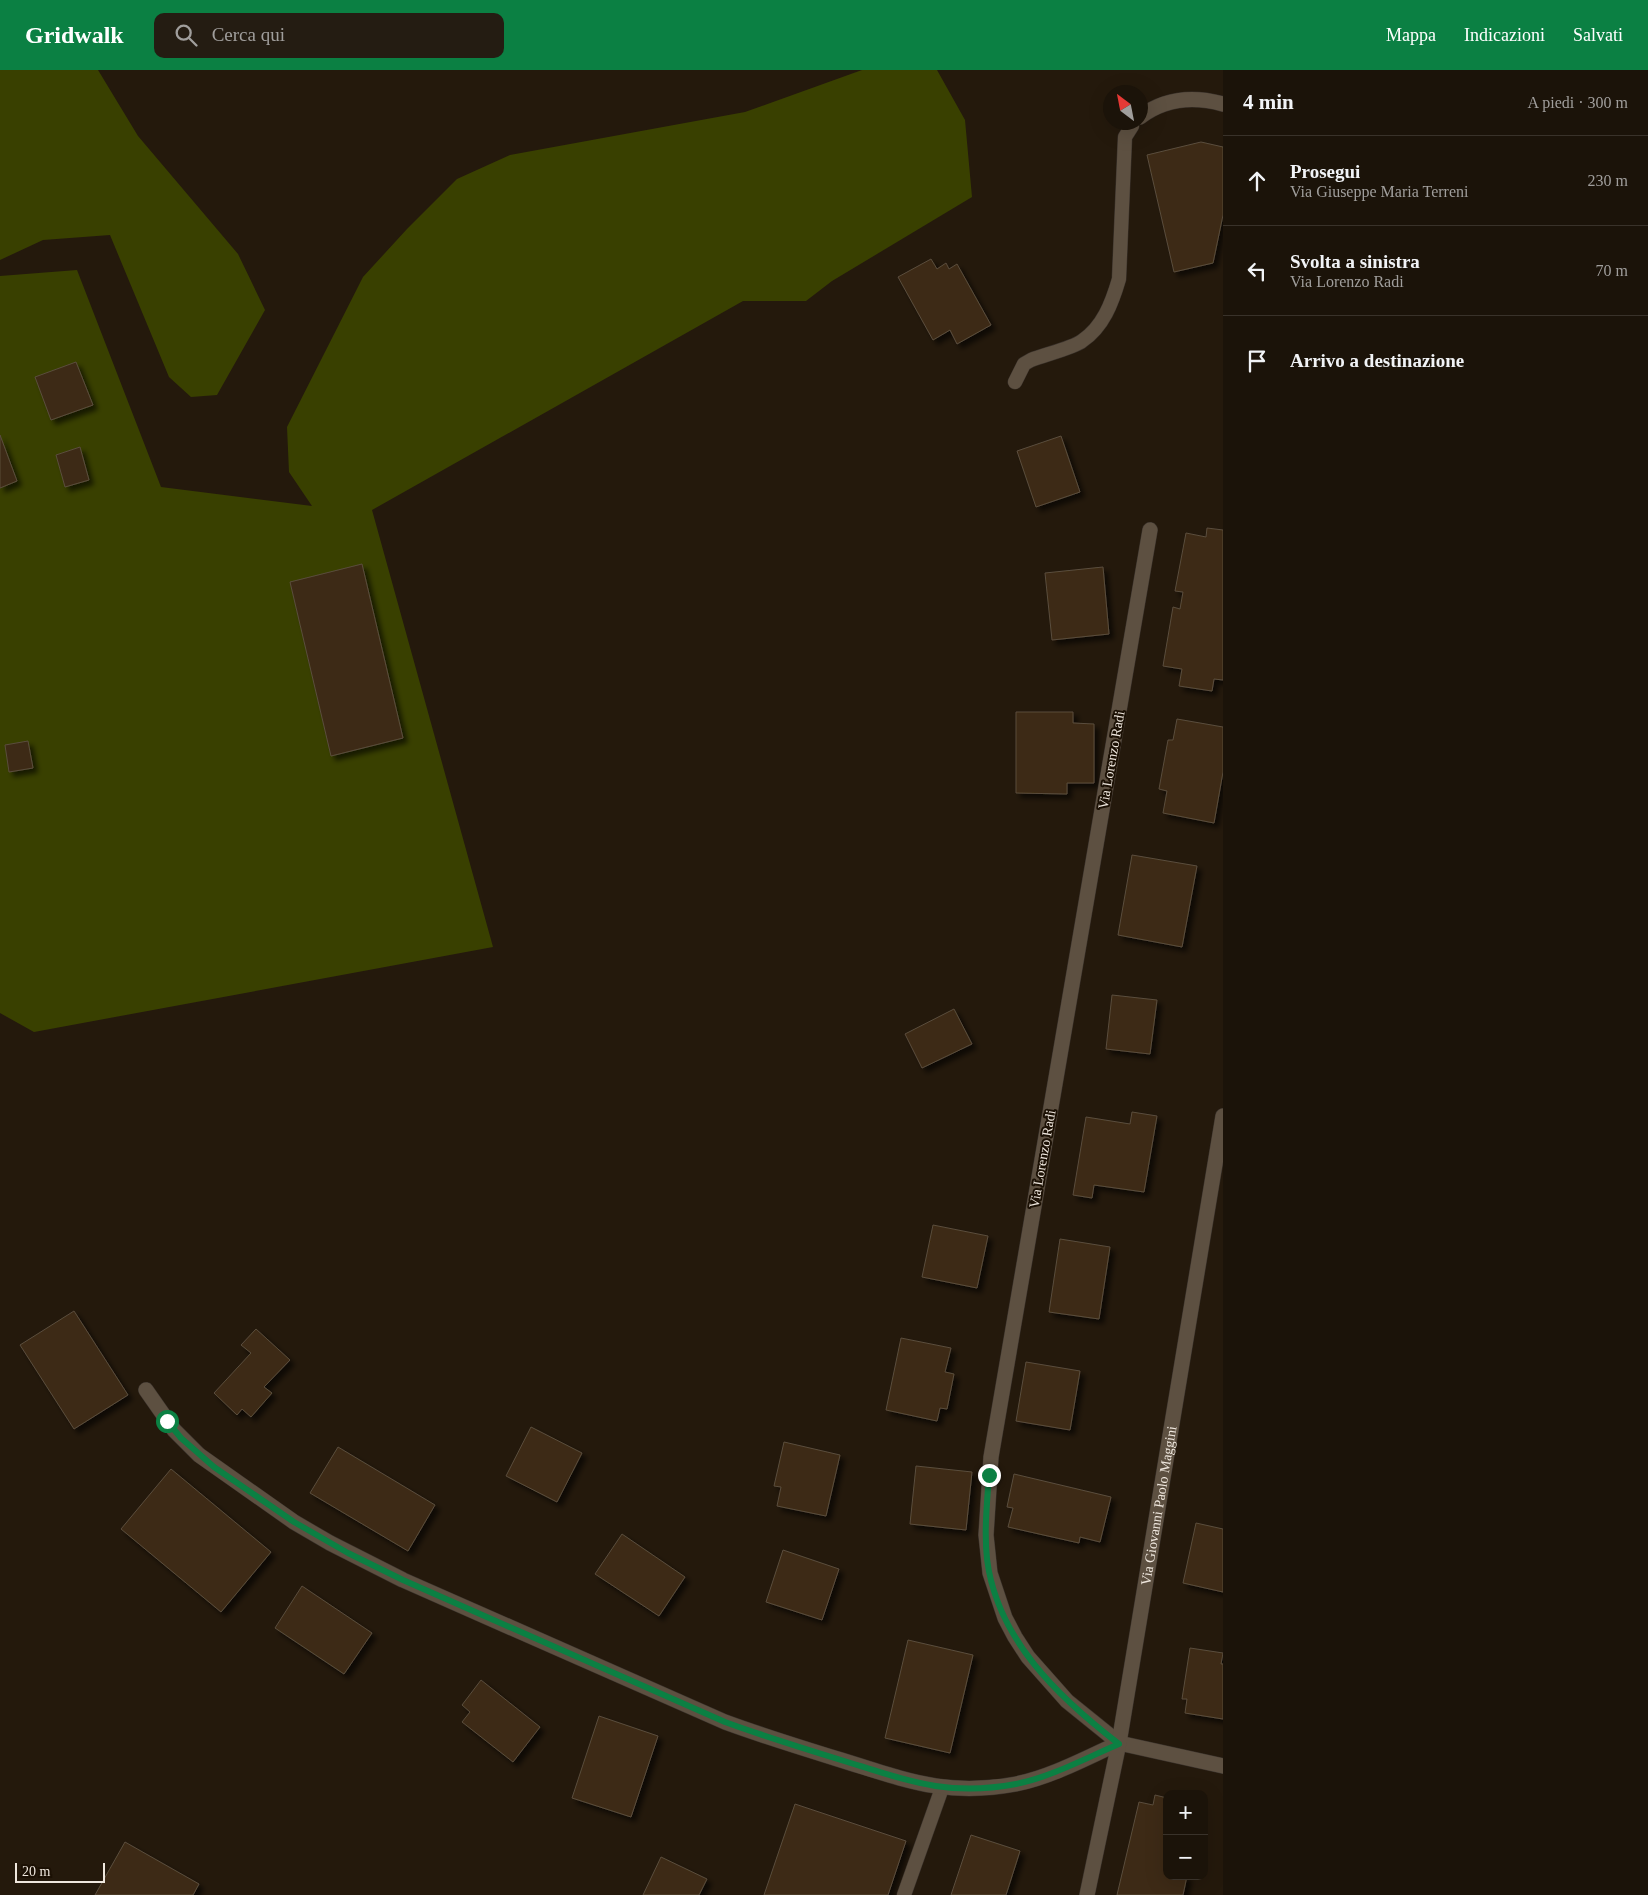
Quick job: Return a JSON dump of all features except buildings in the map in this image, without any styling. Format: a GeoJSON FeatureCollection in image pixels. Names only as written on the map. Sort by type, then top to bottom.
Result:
{"type":"FeatureCollection","features":[{"type":"Feature","properties":{"kind":"street"},"geometry":{"type":"LineString","coordinates":[[1148,114],[1161,106],[1180,100],[1207,100],[1223,104]]}},
{"type":"Feature","properties":{"kind":"street","name":"Via Lorenzo Radi"},"geometry":{"type":"LineString","coordinates":[[1119,1744],[1067,1701],[1036,1667],[1015,1637],[994,1590],[987,1560],[986,1535],[992,1456],[1150,530]]}},
{"type":"Feature","properties":{"kind":"street","name":"Via Giovanni Paolo Maggini"},"geometry":{"type":"LineString","coordinates":[[1088,1895],[1119,1744],[1223,1116]]}},
{"type":"Feature","properties":{"kind":"street"},"geometry":{"type":"LineString","coordinates":[[146,1390],[178,1434],[205,1460],[294,1522],[363,1561],[725,1722],[763,1736],[916,1783],[942,1788],[971,1789],[1017,1783],[1044,1775],[1119,1744],[1223,1766]]}},
{"type":"Feature","properties":{"kind":"lane"},"geometry":{"type":"LineString","coordinates":[[1015,382],[1024,364],[1081,342],[1098,328],[1113,301],[1119,279],[1124,137],[1130,130]]}},
{"type":"Feature","properties":{"kind":"lane"},"geometry":{"type":"LineString","coordinates":[[904,1895],[942,1788]]}},
{"type":"Feature","properties":{"kind":"green space"},"geometry":{"type":"Polygon","coordinates":[[[0,70],[98,70],[138,136],[238,254],[265,310],[217,395],[191,397],[169,377],[110,235],[43,240],[0,260],[0,70]]]}},
{"type":"Feature","properties":{"kind":"green space"},"geometry":{"type":"Polygon","coordinates":[[[862,70],[937,70],[965,120],[972,197],[832,281],[806,301],[743,301],[372,510],[493,947],[34,1032],[0,1013],[0,276],[77,270],[161,487],[312,506],[289,472],[287,427],[363,277],[457,179],[510,155],[745,112],[862,70]]]}},
{"type":"Feature","properties":{"kind":"route"},"geometry":{"type":"LineString","coordinates":[[167,1421],[181,1438],[205,1460],[294,1522],[363,1561],[403,1580],[725,1722],[763,1736],[916,1783],[956,1789],[988,1788],[1031,1780],[1119,1744],[1080,1713],[1043,1675],[1021,1647],[1005,1618],[994,1590],[987,1560],[986,1535],[989,1475]]}}]}
